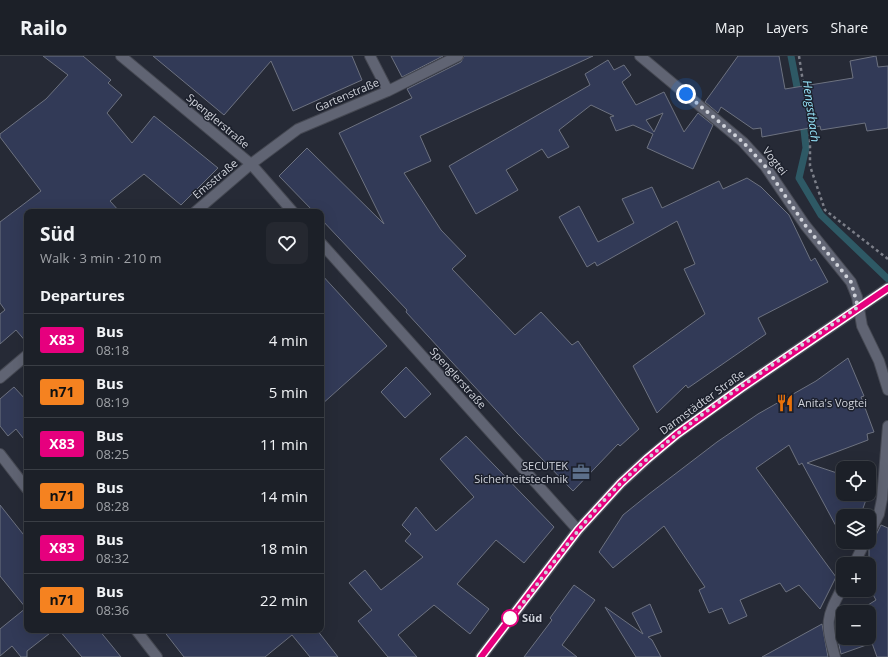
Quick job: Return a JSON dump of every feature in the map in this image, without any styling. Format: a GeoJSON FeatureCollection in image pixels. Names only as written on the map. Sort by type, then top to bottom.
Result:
{"type":"FeatureCollection","features":[{"type":"Feature","properties":{"kind":"street","name":"Spenglerstraße"},"geometry":{"type":"LineString","coordinates":[[121,56],[250,164],[290,209]]}},
{"type":"Feature","properties":{"kind":"street"},"geometry":{"type":"LineString","coordinates":[[370,56],[388,91]]}},
{"type":"Feature","properties":{"kind":"street","name":"Gartenstraße"},"geometry":{"type":"LineString","coordinates":[[250,164],[298,129],[388,91],[458,56]]}},
{"type":"Feature","properties":{"kind":"street","name":"Vogtei"},"geometry":{"type":"LineString","coordinates":[[640,56],[743,142],[765,166],[805,225],[851,282],[862,326],[880,361],[888,390]]}},
{"type":"Feature","properties":{"kind":"street","name":"Emsstraße"},"geometry":{"type":"LineString","coordinates":[[198,209],[250,164]]}},
{"type":"Feature","properties":{"kind":"street","name":"Spenglerstraße"},"geometry":{"type":"LineString","coordinates":[[324,246],[578,530]]}},
{"type":"Feature","properties":{"kind":"street","name":"Darmstädter Straße"},"geometry":{"type":"LineString","coordinates":[[481,657],[578,530],[621,483],[677,434],[858,307],[888,288]]}},
{"type":"Feature","properties":{"kind":"street"},"geometry":{"type":"LineString","coordinates":[[0,378],[24,358]]}},
{"type":"Feature","properties":{"kind":"street"},"geometry":{"type":"LineString","coordinates":[[876,520],[879,514],[882,499],[888,426]]}},
{"type":"Feature","properties":{"kind":"street"},"geometry":{"type":"LineString","coordinates":[[0,454],[24,485]]}},
{"type":"Feature","properties":{"kind":"street"},"geometry":{"type":"LineString","coordinates":[[835,657],[827,623],[829,613],[837,597]]}},
{"type":"Feature","properties":{"kind":"street"},"geometry":{"type":"LineString","coordinates":[[138,633],[157,657]]}},
{"type":"Feature","properties":{"kind":"path"},"geometry":{"type":"LineString","coordinates":[[799,56],[810,128],[810,166],[825,210],[888,259]]}},
{"type":"Feature","properties":{"kind":"building"},"geometry":{"type":"Polygon","coordinates":[[[43,56],[83,56],[111,80],[108,83],[122,95],[107,113],[132,143],[154,116],[218,168],[181,205],[144,174],[110,201],[117,209],[24,209],[24,339],[16,330],[0,344],[0,314],[5,310],[0,303],[0,222],[41,191],[0,137],[0,134],[46,99],[68,75],[43,56]]]}},
{"type":"Feature","properties":{"kind":"building"},"geometry":{"type":"Polygon","coordinates":[[[153,56],[352,56],[362,80],[293,111],[271,61],[224,115],[153,56]]]}},
{"type":"Feature","properties":{"kind":"building"},"geometry":{"type":"Polygon","coordinates":[[[391,56],[443,56],[402,77],[391,56]]]}},
{"type":"Feature","properties":{"kind":"building"},"geometry":{"type":"Polygon","coordinates":[[[464,56],[593,56],[420,136],[431,161],[404,173],[441,230],[466,256],[452,269],[515,335],[541,312],[572,345],[578,341],[639,429],[620,446],[618,444],[573,491],[518,434],[406,312],[407,310],[324,222],[324,209],[311,209],[279,176],[307,148],[384,224],[339,133],[412,98],[407,89],[461,62],[464,56]]]}},
{"type":"Feature","properties":{"kind":"building"},"geometry":{"type":"Polygon","coordinates":[[[738,56],[779,56],[785,89],[853,78],[850,61],[876,56],[878,67],[888,66],[888,128],[867,131],[865,123],[821,130],[820,126],[762,137],[761,128],[753,129],[721,107],[718,113],[705,102],[738,56]]]}},
{"type":"Feature","properties":{"kind":"building"},"geometry":{"type":"Polygon","coordinates":[[[608,60],[614,70],[624,65],[631,75],[622,82],[636,105],[664,92],[684,132],[698,113],[713,125],[693,169],[647,148],[653,134],[633,125],[616,131],[610,117],[614,116],[591,105],[559,130],[569,147],[548,158],[542,149],[506,170],[518,190],[476,214],[449,166],[590,85],[585,74],[608,60]],[[663,113],[646,120],[654,132],[663,113]]]}},
{"type":"Feature","properties":{"kind":"building"},"geometry":{"type":"Polygon","coordinates":[[[747,178],[761,187],[789,215],[811,261],[815,258],[828,282],[758,318],[766,334],[688,388],[686,385],[657,413],[633,366],[705,314],[684,269],[695,264],[677,221],[597,266],[595,262],[587,267],[559,217],[579,206],[598,242],[634,223],[622,199],[652,187],[662,208],[719,181],[723,189],[747,178]]]}},
{"type":"Feature","properties":{"kind":"building"},"geometry":{"type":"Polygon","coordinates":[[[324,277],[387,346],[324,402],[324,277]]]}},
{"type":"Feature","properties":{"kind":"building"},"geometry":{"type":"Polygon","coordinates":[[[848,358],[864,396],[861,397],[874,432],[867,434],[868,440],[807,463],[836,473],[836,501],[866,501],[863,509],[836,509],[836,526],[802,463],[799,465],[789,445],[756,468],[836,577],[820,609],[799,585],[786,592],[780,583],[740,600],[747,616],[729,624],[722,608],[709,613],[699,590],[705,587],[664,526],[613,568],[599,552],[623,515],[649,494],[717,442],[758,414],[816,381],[848,358]]]}},
{"type":"Feature","properties":{"kind":"building"},"geometry":{"type":"Polygon","coordinates":[[[406,367],[431,394],[405,418],[381,392],[406,367]]]}},
{"type":"Feature","properties":{"kind":"building"},"geometry":{"type":"Polygon","coordinates":[[[14,387],[24,398],[24,439],[16,429],[8,436],[0,426],[0,399],[14,387]]]}},
{"type":"Feature","properties":{"kind":"building"},"geometry":{"type":"Polygon","coordinates":[[[466,436],[554,527],[524,563],[496,540],[457,584],[489,609],[470,634],[434,605],[398,635],[417,657],[388,657],[358,621],[372,610],[349,583],[365,570],[381,590],[423,557],[405,541],[411,534],[402,525],[416,507],[436,531],[474,497],[440,459],[466,436]]]}},
{"type":"Feature","properties":{"kind":"building"},"geometry":{"type":"Polygon","coordinates":[[[0,505],[24,535],[24,606],[0,576],[0,505]]]}},
{"type":"Feature","properties":{"kind":"building"},"geometry":{"type":"Polygon","coordinates":[[[881,525],[888,528],[888,657],[877,657],[873,645],[876,645],[876,605],[868,605],[876,600],[874,597],[876,597],[876,557],[869,557],[869,549],[876,549],[876,535],[881,525]]]}},
{"type":"Feature","properties":{"kind":"building"},"geometry":{"type":"Polygon","coordinates":[[[574,585],[595,600],[562,645],[577,657],[524,657],[552,620],[550,618],[574,585]]]}},
{"type":"Feature","properties":{"kind":"building"},"geometry":{"type":"Polygon","coordinates":[[[650,604],[662,632],[648,637],[652,640],[661,657],[636,657],[605,607],[643,634],[632,613],[650,604]]]}},
{"type":"Feature","properties":{"kind":"building"},"geometry":{"type":"Polygon","coordinates":[[[24,610],[24,633],[50,633],[27,651],[27,657],[21,657],[12,646],[0,656],[0,629],[24,610]]]}},
{"type":"Feature","properties":{"kind":"building"},"geometry":{"type":"Polygon","coordinates":[[[822,624],[828,657],[762,657],[822,624]]]}},
{"type":"Feature","properties":{"kind":"building"},"geometry":{"type":"Polygon","coordinates":[[[62,633],[101,633],[121,657],[82,657],[62,633]]]}},
{"type":"Feature","properties":{"kind":"building"},"geometry":{"type":"Polygon","coordinates":[[[165,633],[319,633],[338,657],[310,657],[292,635],[265,657],[184,657],[165,633]]]}},
{"type":"Feature","properties":{"kind":"building"},"geometry":{"type":"Polygon","coordinates":[[[839,645],[866,645],[841,654],[839,645]]]}},
{"type":"Feature","properties":{"kind":"waterway","name":"Hengstbach"},"geometry":{"type":"LineString","coordinates":[[791,56],[799,97]]}},
{"type":"Feature","properties":{"kind":"waterway","name":"Hengstbach"},"geometry":{"type":"LineString","coordinates":[[803,121],[806,148],[799,178],[821,215],[888,279]]}},
{"type":"Feature","properties":{"kind":"bus line","name":"X83"},"geometry":{"type":"LineString","coordinates":[[481,657],[578,530],[621,483],[647,459],[677,434],[741,388],[888,288]]}},
{"type":"Feature","properties":{"kind":"place","name":"Anita's Vogtei"},"geometry":{"type":"Point","coordinates":[785,403]}},
{"type":"Feature","properties":{"kind":"place","name":"SECUTEK Sicherheitstechnik"},"geometry":{"type":"Point","coordinates":[581,472]}},
{"type":"Feature","properties":{"kind":"place","name":"Süd"},"geometry":{"type":"Point","coordinates":[510,618]}},
{"type":"Feature","properties":{"kind":"route"},"geometry":{"type":"LineString","coordinates":[[510,618],[509,619],[578,530],[621,483],[647,459],[677,434],[858,307],[857,297],[851,282],[805,225],[765,166],[743,142],[686,94]]}}]}
